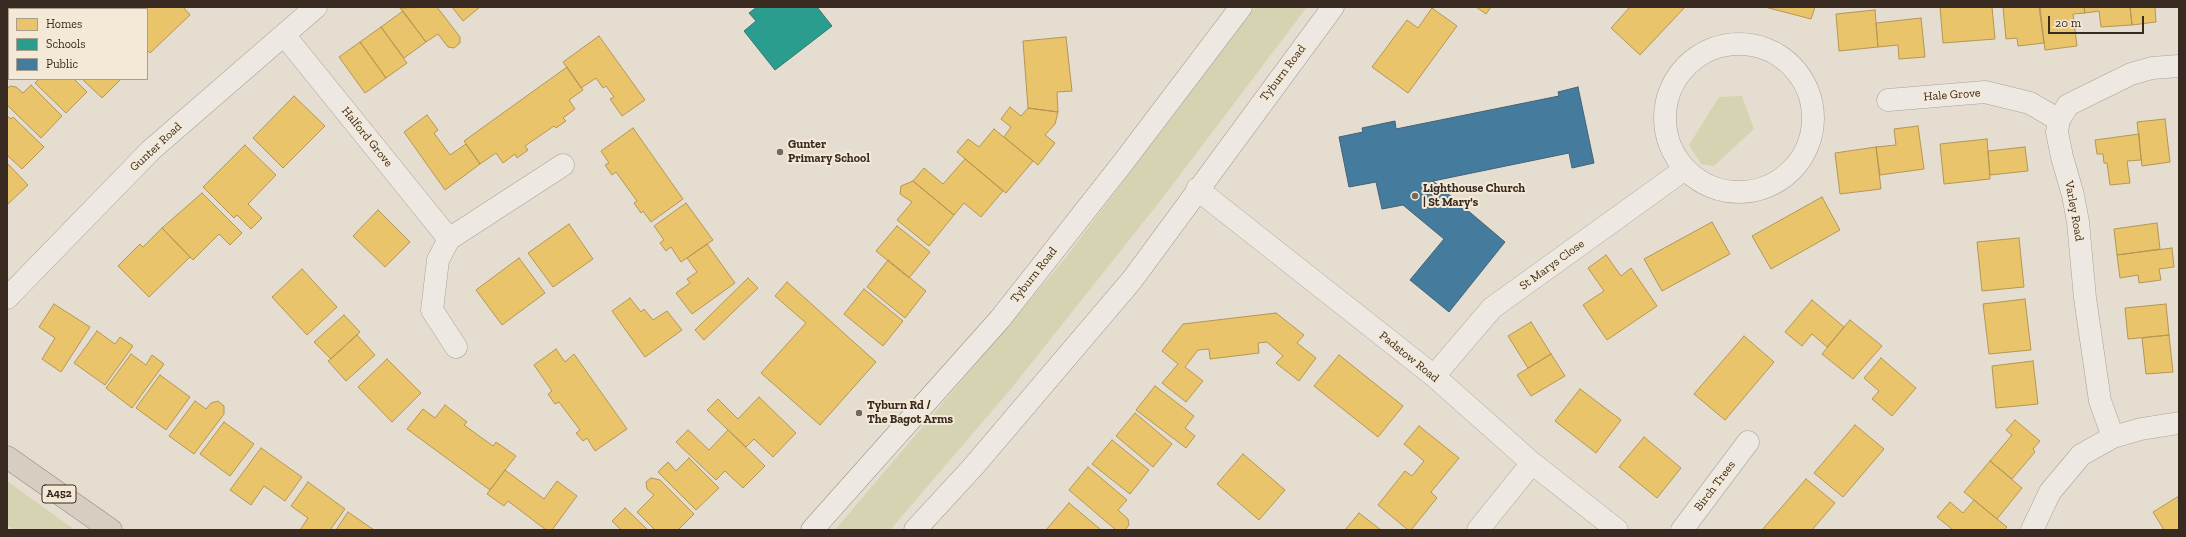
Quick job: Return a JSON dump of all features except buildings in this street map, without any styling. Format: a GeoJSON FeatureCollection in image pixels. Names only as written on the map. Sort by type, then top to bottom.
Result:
{"type":"FeatureCollection","features":[{"type":"Feature","properties":{"kind":"highway","name":"A452"},"geometry":{"type":"LineString","coordinates":[[7,457],[112,530]]}},
{"type":"Feature","properties":{"kind":"street","name":"Gunter Road"},"geometry":{"type":"LineString","coordinates":[[7,298],[152,150],[234,77],[285,36],[316,7]]}},
{"type":"Feature","properties":{"kind":"street","name":"Tyburn Road"},"geometry":{"type":"LineString","coordinates":[[812,530],[1000,319],[1122,164],[1240,7]]}},
{"type":"Feature","properties":{"kind":"street","name":"Tyburn Road"},"geometry":{"type":"LineString","coordinates":[[915,530],[973,466],[1132,280],[1333,7]]}},
{"type":"Feature","properties":{"kind":"street","name":"Halford Grove"},"geometry":{"type":"LineString","coordinates":[[285,36],[449,239]]}},
{"type":"Feature","properties":{"kind":"street"},"geometry":{"type":"LineString","coordinates":[[1734,43],[1765,47],[1795,67],[1814,106],[1811,142],[1792,171],[1754,192],[1724,191],[1701,182],[1685,169],[1673,153],[1666,136],[1665,105],[1675,80],[1701,53],[1734,43]]}},
{"type":"Feature","properties":{"kind":"street","name":"Varley Road"},"geometry":{"type":"LineString","coordinates":[[2113,437],[2100,401],[2085,298],[2078,222],[2073,195],[2058,139],[2059,120],[2068,104],[2131,74],[2152,68],[2179,66]]}},
{"type":"Feature","properties":{"kind":"street","name":"Hale Grove"},"geometry":{"type":"LineString","coordinates":[[1888,100],[1985,92],[2030,103],[2059,120]]}},
{"type":"Feature","properties":{"kind":"street"},"geometry":{"type":"LineString","coordinates":[[456,347],[432,310],[438,260],[449,239],[563,165]]}},
{"type":"Feature","properties":{"kind":"street","name":"St Marys Close"},"geometry":{"type":"LineString","coordinates":[[1434,376],[1492,308],[1685,169]]}},
{"type":"Feature","properties":{"kind":"street","name":"Padstow Road"},"geometry":{"type":"LineString","coordinates":[[1198,189],[1434,376],[1532,463],[1617,530]]}},
{"type":"Feature","properties":{"kind":"street"},"geometry":{"type":"LineString","coordinates":[[2032,530],[2050,492],[2081,455],[2113,437],[2141,429],[2179,423]]}},
{"type":"Feature","properties":{"kind":"street","name":"Birch Trees"},"geometry":{"type":"LineString","coordinates":[[1682,530],[1748,442]]}},
{"type":"Feature","properties":{"kind":"street"},"geometry":{"type":"LineString","coordinates":[[1478,530],[1532,463]]}},
{"type":"Feature","properties":{"kind":"shaded area"},"geometry":{"type":"Polygon","coordinates":[[[1255,7],[1307,7],[1161,200],[1010,390],[890,530],[835,530],[1063,261],[1255,7]]]}},
{"type":"Feature","properties":{"kind":"shaded area"},"geometry":{"type":"Polygon","coordinates":[[[1742,96],[1754,129],[1714,166],[1701,164],[1689,145],[1719,97],[1742,96]]]}},
{"type":"Feature","properties":{"kind":"shaded area"},"geometry":{"type":"Polygon","coordinates":[[[7,481],[75,530],[14,530],[7,525],[7,481]]]}},
{"type":"Feature","properties":{"kind":"place","name":"Gunter Primary School"},"geometry":{"type":"Point","coordinates":[780,152]}},
{"type":"Feature","properties":{"kind":"place","name":"Lighthouse Church | St Mary's"},"geometry":{"type":"Point","coordinates":[1415,196]}},
{"type":"Feature","properties":{"kind":"place","name":"Tyburn Rd / The Bagot Arms"},"geometry":{"type":"Point","coordinates":[859,413]}}]}
